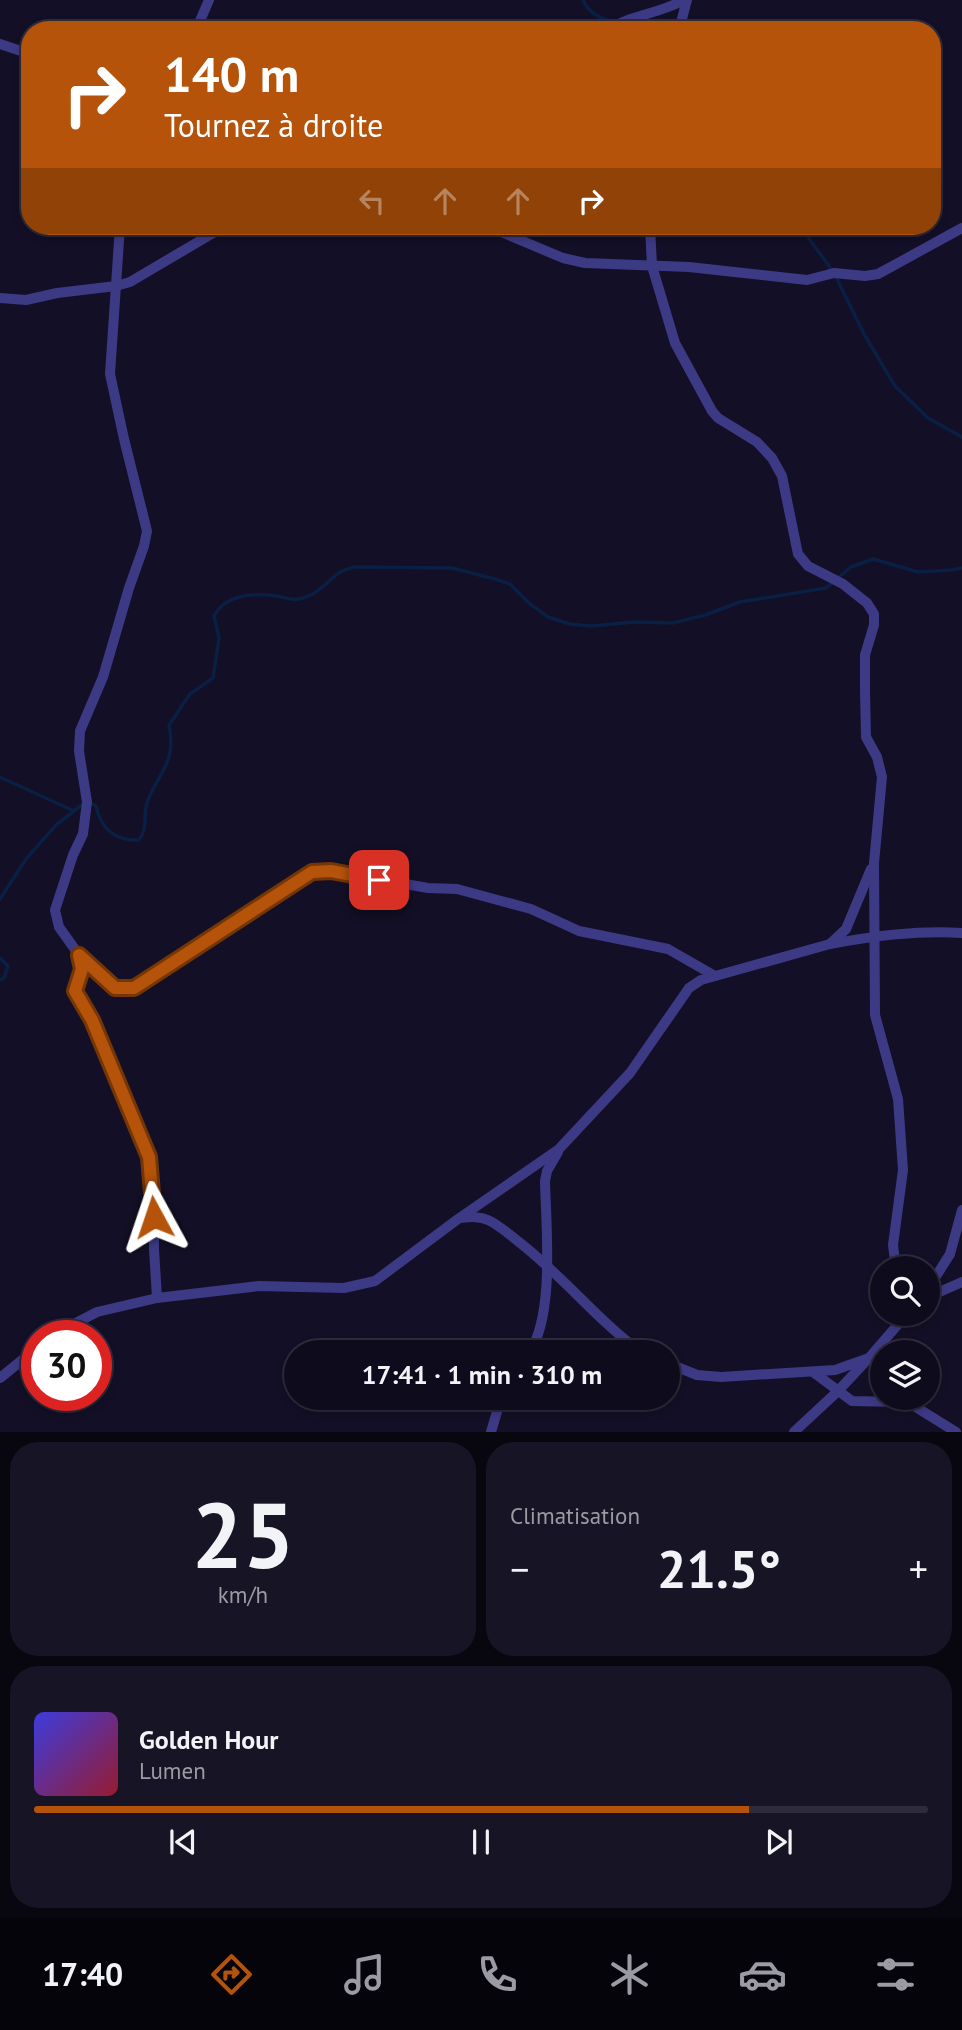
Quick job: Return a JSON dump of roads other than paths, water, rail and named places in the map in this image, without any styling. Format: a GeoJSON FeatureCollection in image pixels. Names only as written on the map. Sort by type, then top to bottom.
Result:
{"type":"FeatureCollection","features":[{"type":"Feature","properties":{"kind":"street"},"geometry":{"type":"LineString","coordinates":[[200,21],[209,0]]}},
{"type":"Feature","properties":{"kind":"street"},"geometry":{"type":"LineString","coordinates":[[622,21],[658,13],[686,0]]}},
{"type":"Feature","properties":{"kind":"street"},"geometry":{"type":"LineString","coordinates":[[681,21],[686,0]]}},
{"type":"Feature","properties":{"kind":"street"},"geometry":{"type":"LineString","coordinates":[[0,44],[21,51]]}},
{"type":"Feature","properties":{"kind":"street"},"geometry":{"type":"LineString","coordinates":[[508,235],[563,258],[585,263],[702,268],[807,280],[834,273],[865,276],[877,274],[962,228]]}},
{"type":"Feature","properties":{"kind":"street"},"geometry":{"type":"LineString","coordinates":[[119,235],[110,374],[147,531],[103,677],[80,731],[79,751],[87,802],[83,834],[73,855],[55,910],[59,927],[79,955],[115,988],[134,988],[312,872],[331,871],[428,888],[457,889],[531,909],[579,930],[668,949],[715,976]]}},
{"type":"Feature","properties":{"kind":"street"},"geometry":{"type":"LineString","coordinates":[[0,298],[26,300],[130,282],[210,235]]}},
{"type":"Feature","properties":{"kind":"street"},"geometry":{"type":"LineString","coordinates":[[650,235],[652,266],[675,343],[712,411],[718,418],[757,443],[772,458],[782,476],[798,554],[808,566],[843,584],[867,603],[873,614],[874,625],[865,654],[865,691],[866,737],[877,757],[882,777],[874,863],[875,1015],[898,1099],[903,1170],[893,1245],[894,1256]]}},
{"type":"Feature","properties":{"kind":"street"},"geometry":{"type":"LineString","coordinates":[[830,944],[846,929],[874,863]]}},
{"type":"Feature","properties":{"kind":"street"},"geometry":{"type":"LineString","coordinates":[[82,1320],[97,1312],[157,1298],[259,1286],[344,1288],[375,1280],[559,1149],[630,1073],[690,988],[701,980],[830,944],[874,936],[934,931],[962,933]]}},
{"type":"Feature","properties":{"kind":"street"},"geometry":{"type":"LineString","coordinates":[[79,955],[82,969],[75,991],[92,1020],[149,1157],[157,1298]]}},
{"type":"Feature","properties":{"kind":"street"},"geometry":{"type":"LineString","coordinates":[[536,1340],[541,1331],[547,1264],[545,1181],[547,1171],[559,1149]]}},
{"type":"Feature","properties":{"kind":"street"},"geometry":{"type":"LineString","coordinates":[[940,1270],[950,1254],[962,1210]]}},
{"type":"Feature","properties":{"kind":"street"},"geometry":{"type":"LineString","coordinates":[[458,1219],[477,1217],[488,1220],[547,1264],[625,1340]]}},
{"type":"Feature","properties":{"kind":"street"},"geometry":{"type":"LineString","coordinates":[[940,1292],[962,1282]]}},
{"type":"Feature","properties":{"kind":"street"},"geometry":{"type":"LineString","coordinates":[[794,1432],[869,1358],[893,1326]]}},
{"type":"Feature","properties":{"kind":"street"},"geometry":{"type":"LineString","coordinates":[[680,1368],[697,1375],[721,1377],[835,1370],[869,1358]]}},
{"type":"Feature","properties":{"kind":"street"},"geometry":{"type":"LineString","coordinates":[[0,1378],[21,1361]]}},
{"type":"Feature","properties":{"kind":"street"},"geometry":{"type":"LineString","coordinates":[[813,1372],[852,1401],[899,1402],[914,1406],[956,1432]]}},
{"type":"Feature","properties":{"kind":"street"},"geometry":{"type":"LineString","coordinates":[[491,1432],[497,1410]]}},
{"type":"Feature","properties":{"kind":"waterway"},"geometry":{"type":"LineString","coordinates":[[583,0],[588,8],[611,21]]}},
{"type":"Feature","properties":{"kind":"waterway"},"geometry":{"type":"LineString","coordinates":[[807,235],[834,273],[864,334],[895,386],[928,418],[962,437]]}},
{"type":"Feature","properties":{"kind":"waterway"},"geometry":{"type":"LineString","coordinates":[[90,803],[96,806],[101,821],[110,832],[130,840],[139,840],[147,803],[168,759],[171,738],[169,725],[190,694],[213,678],[219,638],[214,616],[225,603],[233,599],[259,595],[303,598],[341,572],[354,567],[452,568],[510,584],[548,617],[570,624],[591,626],[634,622],[673,623],[740,602],[826,588],[851,567],[873,559],[918,572],[962,568]]}},
{"type":"Feature","properties":{"kind":"waterway"},"geometry":{"type":"LineString","coordinates":[[0,777],[74,811]]}},
{"type":"Feature","properties":{"kind":"waterway"},"geometry":{"type":"LineString","coordinates":[[0,899],[26,859],[56,825],[83,804]]}},
{"type":"Feature","properties":{"kind":"waterway"},"geometry":{"type":"LineString","coordinates":[[0,958],[8,966],[4,978],[0,980]]}}]}
